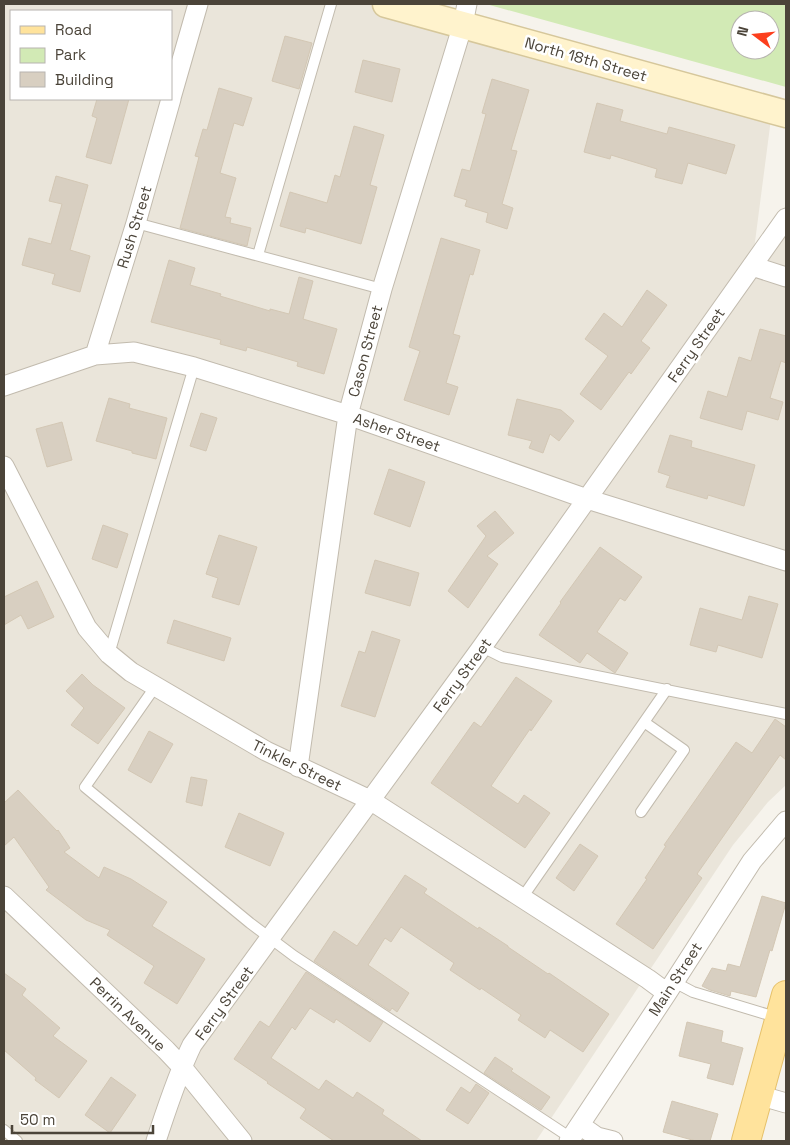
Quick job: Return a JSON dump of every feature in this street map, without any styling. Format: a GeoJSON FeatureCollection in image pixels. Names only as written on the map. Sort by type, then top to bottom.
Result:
{"type":"FeatureCollection","features":[{"type":"Feature","properties":{"kind":"main road","name":"North 18th Street"},"geometry":{"type":"LineString","coordinates":[[386,4],[465,14],[779,113]]}},
{"type":"Feature","properties":{"kind":"main road"},"geometry":{"type":"LineString","coordinates":[[746,1141],[783,1007]]}},
{"type":"Feature","properties":{"kind":"street","name":"Rush Street"},"geometry":{"type":"LineString","coordinates":[[172,95],[198,4]]}},
{"type":"Feature","properties":{"kind":"street","name":"Cason Street"},"geometry":{"type":"LineString","coordinates":[[298,767],[348,415],[382,289],[465,14]]}},
{"type":"Feature","properties":{"kind":"street","name":"Rush Street"},"geometry":{"type":"LineString","coordinates":[[95,355],[136,223],[170,100]]}},
{"type":"Feature","properties":{"kind":"street","name":"Ferry Street"},"geometry":{"type":"LineString","coordinates":[[156,1141],[169,1101],[192,1045],[482,647],[786,218]]}},
{"type":"Feature","properties":{"kind":"street"},"geometry":{"type":"LineString","coordinates":[[752,266],[786,276]]}},
{"type":"Feature","properties":{"kind":"street","name":"Asher Street"},"geometry":{"type":"LineString","coordinates":[[4,386],[95,355],[134,352],[194,367],[348,415],[587,499],[786,561]]}},
{"type":"Feature","properties":{"kind":"street","name":"Tinkler Street"},"geometry":{"type":"LineString","coordinates":[[4,466],[87,628],[108,654],[131,672],[266,751],[370,800],[648,979],[671,987]]}},
{"type":"Feature","properties":{"kind":"street","name":"Main Street"},"geometry":{"type":"LineString","coordinates":[[573,1135],[752,861],[785,823]]}},
{"type":"Feature","properties":{"kind":"street","name":"Perrin Avenue"},"geometry":{"type":"LineString","coordinates":[[4,896],[182,1067],[242,1141]]}},
{"type":"Feature","properties":{"kind":"street"},"geometry":{"type":"LineString","coordinates":[[758,1095],[786,1102]]}},
{"type":"Feature","properties":{"kind":"street"},"geometry":{"type":"LineString","coordinates":[[573,1135],[597,1137],[613,1141]]}},
{"type":"Feature","properties":{"kind":"lane"},"geometry":{"type":"LineString","coordinates":[[258,255],[331,4]]}},
{"type":"Feature","properties":{"kind":"lane"},"geometry":{"type":"LineString","coordinates":[[136,223],[382,289]]}},
{"type":"Feature","properties":{"kind":"lane"},"geometry":{"type":"LineString","coordinates":[[108,654],[194,367]]}},
{"type":"Feature","properties":{"kind":"lane"},"geometry":{"type":"LineString","coordinates":[[482,647],[502,657],[786,714]]}},
{"type":"Feature","properties":{"kind":"lane"},"geometry":{"type":"LineString","coordinates":[[155,687],[84,787],[270,939],[573,1135]]}},
{"type":"Feature","properties":{"kind":"lane"},"geometry":{"type":"LineString","coordinates":[[522,898],[667,689]]}},
{"type":"Feature","properties":{"kind":"lane"},"geometry":{"type":"LineString","coordinates":[[641,812],[684,750],[644,722]]}},
{"type":"Feature","properties":{"kind":"lane"},"geometry":{"type":"LineString","coordinates":[[671,987],[783,1007]]}},
{"type":"Feature","properties":{"kind":"lane"},"geometry":{"type":"LineString","coordinates":[[4,1130],[17,1141]]}},
{"type":"Feature","properties":{"kind":"shaded area"},"geometry":{"type":"Polygon","coordinates":[[[4,4],[386,4],[772,111],[752,265],[786,216],[786,785],[768,802],[733,845],[536,1141],[4,1141],[4,4]]]}},
{"type":"Feature","properties":{"kind":"green space"},"geometry":{"type":"Polygon","coordinates":[[[486,4],[786,4],[786,87],[486,4]]]}},
{"type":"Feature","properties":{"kind":"building"},"geometry":{"type":"Polygon","coordinates":[[[285,36],[312,43],[299,89],[272,81],[285,36]]]}},
{"type":"Feature","properties":{"kind":"building"},"geometry":{"type":"Polygon","coordinates":[[[363,60],[400,69],[392,102],[355,92],[363,60]]]}},
{"type":"Feature","properties":{"kind":"building"},"geometry":{"type":"Polygon","coordinates":[[[492,79],[529,90],[511,150],[517,151],[502,204],[513,208],[507,229],[486,222],[488,213],[465,206],[467,200],[454,196],[462,169],[470,171],[486,114],[482,113],[492,79]]]}},
{"type":"Feature","properties":{"kind":"building"},"geometry":{"type":"Polygon","coordinates":[[[219,88],[252,98],[243,126],[234,123],[220,173],[236,178],[225,217],[231,218],[230,223],[251,228],[247,246],[180,228],[199,157],[195,156],[203,129],[207,130],[219,88]]]}},
{"type":"Feature","properties":{"kind":"building"},"geometry":{"type":"Polygon","coordinates":[[[97,100],[129,100],[111,164],[86,157],[97,118],[92,116],[97,100]]]}},
{"type":"Feature","properties":{"kind":"building"},"geometry":{"type":"Polygon","coordinates":[[[597,103],[623,110],[620,121],[667,134],[669,127],[735,145],[726,174],[688,163],[682,184],[655,177],[657,169],[611,155],[610,159],[584,152],[597,103]]]}},
{"type":"Feature","properties":{"kind":"building"},"geometry":{"type":"Polygon","coordinates":[[[354,126],[384,135],[370,185],[377,187],[361,244],[306,228],[305,233],[280,226],[290,192],[327,203],[335,175],[340,177],[354,126]]]}},
{"type":"Feature","properties":{"kind":"building"},"geometry":{"type":"Polygon","coordinates":[[[56,176],[88,185],[70,250],[90,256],[80,292],[52,284],[55,274],[22,265],[29,238],[51,244],[62,204],[49,201],[56,176]]]}},
{"type":"Feature","properties":{"kind":"building"},"geometry":{"type":"Polygon","coordinates":[[[441,238],[480,250],[473,275],[470,274],[453,334],[460,336],[446,383],[458,387],[449,415],[404,400],[420,351],[409,347],[441,238]]]}},
{"type":"Feature","properties":{"kind":"building"},"geometry":{"type":"Polygon","coordinates":[[[169,260],[195,268],[190,285],[270,311],[270,309],[289,314],[299,277],[313,281],[303,319],[337,329],[324,374],[297,366],[298,362],[247,347],[246,351],[220,344],[221,340],[151,322],[169,260]]]}},
{"type":"Feature","properties":{"kind":"building"},"geometry":{"type":"Polygon","coordinates":[[[647,290],[667,305],[641,341],[650,348],[631,374],[629,372],[601,410],[580,394],[608,356],[585,339],[604,313],[622,327],[647,290]]]}},
{"type":"Feature","properties":{"kind":"building"},"geometry":{"type":"Polygon","coordinates":[[[760,329],[786,336],[786,363],[781,361],[770,398],[783,402],[778,420],[747,411],[742,430],[700,418],[708,391],[727,397],[739,357],[751,361],[760,329]]]}},
{"type":"Feature","properties":{"kind":"building"},"geometry":{"type":"Polygon","coordinates":[[[109,398],[130,404],[129,408],[167,418],[156,459],[96,441],[109,398]]]}},
{"type":"Feature","properties":{"kind":"building"},"geometry":{"type":"Polygon","coordinates":[[[517,399],[561,410],[574,421],[559,441],[550,434],[543,453],[529,448],[532,441],[508,435],[517,399]]]}},
{"type":"Feature","properties":{"kind":"building"},"geometry":{"type":"Polygon","coordinates":[[[201,413],[217,418],[206,451],[190,446],[201,413]]]}},
{"type":"Feature","properties":{"kind":"building"},"geometry":{"type":"Polygon","coordinates":[[[62,422],[72,460],[47,467],[36,429],[62,422]]]}},
{"type":"Feature","properties":{"kind":"building"},"geometry":{"type":"Polygon","coordinates":[[[670,435],[692,441],[691,447],[755,465],[744,506],[708,495],[707,499],[666,487],[670,476],[658,472],[670,435]]]}},
{"type":"Feature","properties":{"kind":"building"},"geometry":{"type":"Polygon","coordinates":[[[389,469],[425,482],[410,527],[374,514],[389,469]]]}},
{"type":"Feature","properties":{"kind":"building"},"geometry":{"type":"Polygon","coordinates":[[[495,511],[514,533],[487,556],[498,564],[468,608],[448,591],[486,536],[477,526],[495,511]]]}},
{"type":"Feature","properties":{"kind":"building"},"geometry":{"type":"Polygon","coordinates":[[[103,525],[128,534],[117,568],[92,559],[103,525]]]}},
{"type":"Feature","properties":{"kind":"building"},"geometry":{"type":"Polygon","coordinates":[[[219,535],[257,547],[239,605],[212,597],[218,578],[206,574],[219,535]]]}},
{"type":"Feature","properties":{"kind":"building"},"geometry":{"type":"Polygon","coordinates":[[[600,547],[642,577],[625,601],[620,598],[597,632],[628,653],[615,673],[587,653],[580,663],[539,635],[560,602],[600,547]]]}},
{"type":"Feature","properties":{"kind":"building"},"geometry":{"type":"Polygon","coordinates":[[[375,560],[419,573],[410,606],[365,593],[375,560]]]}},
{"type":"Feature","properties":{"kind":"building"},"geometry":{"type":"Polygon","coordinates":[[[37,581],[54,617],[28,629],[21,615],[4,625],[4,597],[37,581]]]}},
{"type":"Feature","properties":{"kind":"building"},"geometry":{"type":"Polygon","coordinates":[[[749,596],[778,604],[762,658],[718,645],[716,652],[690,645],[700,608],[742,620],[749,596]]]}},
{"type":"Feature","properties":{"kind":"building"},"geometry":{"type":"Polygon","coordinates":[[[174,620],[231,638],[224,661],[167,643],[174,620]]]}},
{"type":"Feature","properties":{"kind":"building"},"geometry":{"type":"Polygon","coordinates":[[[372,631],[400,640],[375,717],[341,706],[359,651],[365,653],[372,631]]]}},
{"type":"Feature","properties":{"kind":"building"},"geometry":{"type":"Polygon","coordinates":[[[82,674],[93,685],[125,708],[98,744],[71,725],[84,708],[66,691],[82,674]]]}},
{"type":"Feature","properties":{"kind":"building"},"geometry":{"type":"Polygon","coordinates":[[[516,677],[552,701],[531,731],[530,729],[491,786],[518,804],[524,795],[550,813],[525,848],[431,783],[474,722],[481,727],[516,677]]]}},
{"type":"Feature","properties":{"kind":"building"},"geometry":{"type":"Polygon","coordinates":[[[775,719],[786,727],[786,760],[780,755],[697,874],[702,878],[653,949],[616,924],[647,879],[645,878],[666,846],[664,845],[736,742],[752,753],[775,719]]]}},
{"type":"Feature","properties":{"kind":"building"},"geometry":{"type":"Polygon","coordinates":[[[149,731],[173,744],[151,783],[128,770],[149,731]]]}},
{"type":"Feature","properties":{"kind":"building"},"geometry":{"type":"Polygon","coordinates":[[[191,777],[207,780],[202,806],[186,802],[191,777]]]}},
{"type":"Feature","properties":{"kind":"building"},"geometry":{"type":"Polygon","coordinates":[[[18,790],[58,830],[70,848],[64,852],[99,878],[104,867],[131,879],[167,902],[152,926],[205,959],[177,1004],[144,983],[154,966],[107,935],[110,930],[86,920],[46,890],[49,887],[14,837],[4,846],[4,803],[18,790]]]}},
{"type":"Feature","properties":{"kind":"building"},"geometry":{"type":"Polygon","coordinates":[[[239,813],[284,833],[270,866],[225,847],[239,813]]]}},
{"type":"Feature","properties":{"kind":"building"},"geometry":{"type":"Polygon","coordinates":[[[580,844],[598,856],[574,891],[556,878],[580,844]]]}},
{"type":"Feature","properties":{"kind":"building"},"geometry":{"type":"Polygon","coordinates":[[[405,875],[427,889],[424,893],[478,929],[479,927],[609,1014],[583,1052],[550,1030],[545,1038],[518,1020],[521,1015],[450,970],[454,963],[401,927],[391,942],[385,938],[368,965],[409,993],[397,1012],[392,1008],[390,1011],[314,961],[334,931],[357,946],[405,875]]]}},
{"type":"Feature","properties":{"kind":"building"},"geometry":{"type":"Polygon","coordinates":[[[762,896],[786,903],[756,997],[731,991],[730,996],[702,986],[712,968],[726,971],[728,964],[740,967],[762,896]]]}},
{"type":"Feature","properties":{"kind":"building"},"geometry":{"type":"Polygon","coordinates":[[[306,972],[383,1022],[370,1042],[336,1019],[334,1023],[310,1008],[295,1030],[292,1027],[271,1058],[319,1090],[326,1080],[353,1098],[357,1092],[384,1110],[382,1114],[422,1141],[334,1141],[300,1118],[306,1109],[234,1059],[260,1021],[269,1027],[306,972]]]}},
{"type":"Feature","properties":{"kind":"building"},"geometry":{"type":"Polygon","coordinates":[[[4,973],[26,989],[22,995],[60,1028],[53,1036],[87,1061],[59,1098],[35,1080],[36,1078],[4,1050],[4,973]]]}},
{"type":"Feature","properties":{"kind":"building"},"geometry":{"type":"Polygon","coordinates":[[[687,1022],[723,1031],[721,1042],[743,1048],[733,1085],[707,1078],[711,1064],[679,1056],[687,1022]]]}},
{"type":"Feature","properties":{"kind":"building"},"geometry":{"type":"Polygon","coordinates":[[[495,1057],[513,1069],[511,1071],[550,1097],[541,1110],[484,1073],[495,1057]]]}},
{"type":"Feature","properties":{"kind":"building"},"geometry":{"type":"Polygon","coordinates":[[[111,1077],[136,1095],[110,1133],[85,1115],[111,1077]]]}},
{"type":"Feature","properties":{"kind":"building"},"geometry":{"type":"Polygon","coordinates":[[[476,1084],[489,1093],[468,1124],[446,1110],[461,1087],[470,1093],[476,1084]]]}},
{"type":"Feature","properties":{"kind":"building"},"geometry":{"type":"Polygon","coordinates":[[[672,1101],[718,1114],[710,1141],[696,1141],[663,1132],[672,1101]]]}}]}
